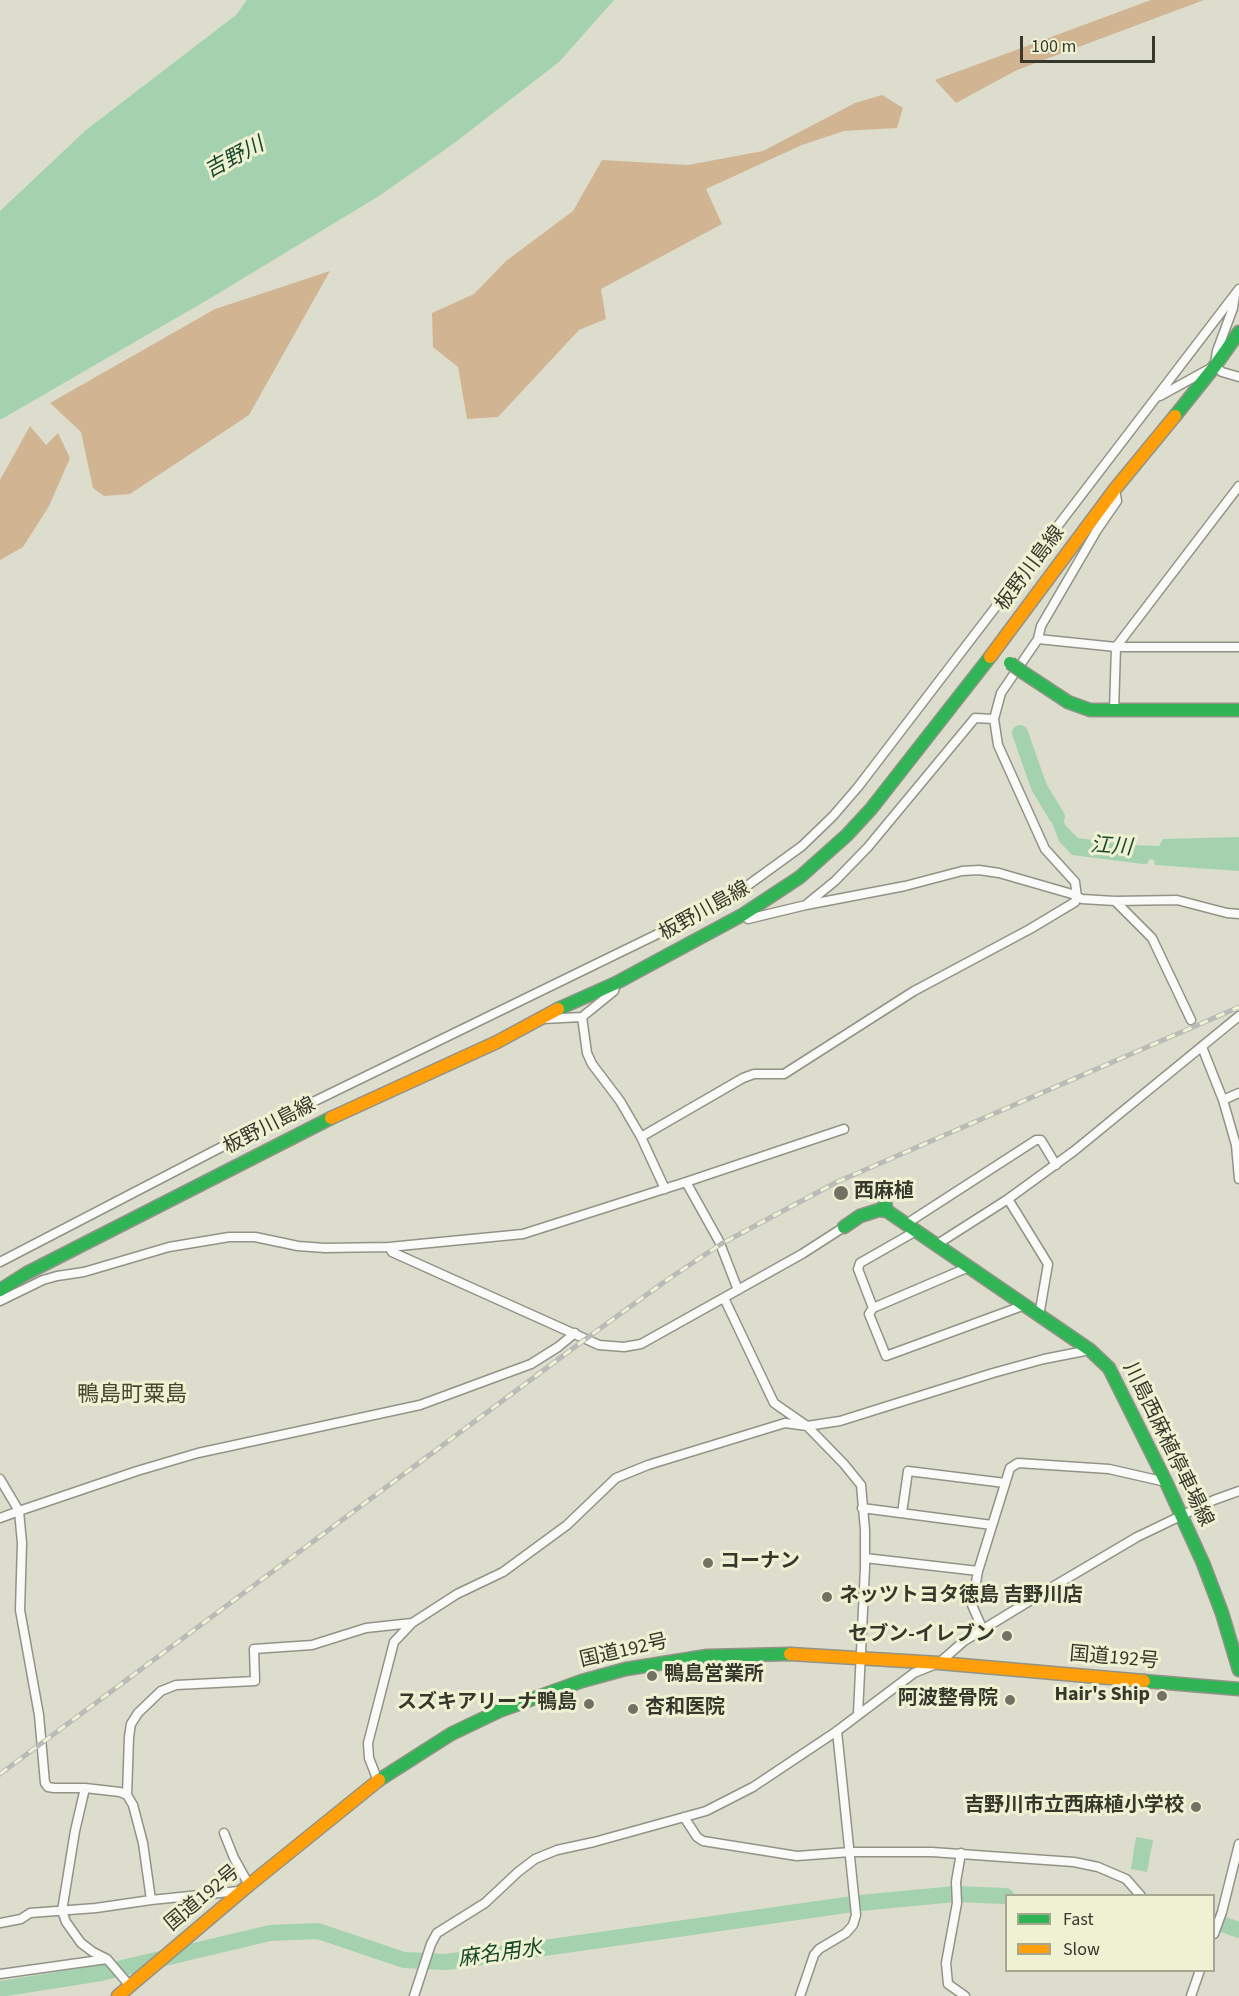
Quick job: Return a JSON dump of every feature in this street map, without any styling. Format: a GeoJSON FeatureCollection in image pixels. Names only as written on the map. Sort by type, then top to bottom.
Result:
{"type":"FeatureCollection","features":[{"type":"Feature","properties":{"kind":"main road","name":"板野川島線"},"geometry":{"type":"LineString","coordinates":[[0,1290],[27,1273],[339,1114],[497,1042],[539,1018],[616,983],[744,914],[800,876],[847,835],[871,809],[994,651],[1115,489],[1215,366],[1239,332]]}},
{"type":"Feature","properties":{"kind":"main road"},"geometry":{"type":"LineString","coordinates":[[994,651],[1049,691],[1090,710],[1239,710]]}},
{"type":"Feature","properties":{"kind":"main road"},"geometry":{"type":"LineString","coordinates":[[844,1227],[860,1216],[879,1210],[887,1211],[881,1186]]}},
{"type":"Feature","properties":{"kind":"main road","name":"川島西麻植停車場線"},"geometry":{"type":"LineString","coordinates":[[887,1211],[1089,1350],[1109,1368],[1182,1515],[1213,1587],[1239,1670]]}},
{"type":"Feature","properties":{"kind":"main road","name":"国道192号"},"geometry":{"type":"LineString","coordinates":[[118,1996],[126,1981],[148,1970],[378,1781],[451,1734],[499,1711],[582,1681],[626,1669],[671,1661],[749,1654],[796,1654],[1239,1689]]}},
{"type":"Feature","properties":{"kind":"street"},"geometry":{"type":"LineString","coordinates":[[1215,366],[1217,351],[1237,291]]}},
{"type":"Feature","properties":{"kind":"street"},"geometry":{"type":"LineString","coordinates":[[0,1262],[237,1139],[702,912],[740,891],[802,846],[833,816],[858,787],[1237,291]]}},
{"type":"Feature","properties":{"kind":"street"},"geometry":{"type":"LineString","coordinates":[[1215,366],[1222,372],[1239,377]]}},
{"type":"Feature","properties":{"kind":"street"},"geometry":{"type":"LineString","coordinates":[[1157,398],[1215,366]]}},
{"type":"Feature","properties":{"kind":"street"},"geometry":{"type":"LineString","coordinates":[[1114,711],[1116,647],[1239,486]]}},
{"type":"Feature","properties":{"kind":"street"},"geometry":{"type":"LineString","coordinates":[[641,1137],[743,1078],[754,1074],[784,1074],[914,991],[1030,929],[1075,902],[1077,897],[1075,882],[1045,849],[998,745],[994,719],[1001,693],[1038,639],[1041,626],[1096,530],[1117,501],[1115,489]]}},
{"type":"Feature","properties":{"kind":"street"},"geometry":{"type":"LineString","coordinates":[[1038,639],[1116,647],[1239,647]]}},
{"type":"Feature","properties":{"kind":"street"},"geometry":{"type":"LineString","coordinates":[[806,905],[835,881],[868,847],[975,718],[994,719]]}},
{"type":"Feature","properties":{"kind":"street"},"geometry":{"type":"LineString","coordinates":[[744,914],[748,919],[905,886],[962,871],[979,870],[999,873],[1082,899],[1177,900],[1227,914],[1239,914]]}},
{"type":"Feature","properties":{"kind":"street"},"geometry":{"type":"LineString","coordinates":[[1115,901],[1152,938],[1191,1020]]}},
{"type":"Feature","properties":{"kind":"street"},"geometry":{"type":"LineString","coordinates":[[539,1018],[582,1017],[614,992],[616,983]]}},
{"type":"Feature","properties":{"kind":"street"},"geometry":{"type":"LineString","coordinates":[[936,1245],[1056,1165],[1239,1016]]}},
{"type":"Feature","properties":{"kind":"street"},"geometry":{"type":"LineString","coordinates":[[582,1017],[589,1059],[620,1101],[641,1137],[665,1189]]}},
{"type":"Feature","properties":{"kind":"street"},"geometry":{"type":"LineString","coordinates":[[1202,1047],[1223,1100],[1236,1145],[1239,1179]]}},
{"type":"Feature","properties":{"kind":"street"},"geometry":{"type":"LineString","coordinates":[[1223,1100],[1239,1093]]}},
{"type":"Feature","properties":{"kind":"street"},"geometry":{"type":"LineString","coordinates":[[0,1301],[43,1280],[57,1276],[84,1272],[169,1247],[229,1238],[255,1238],[298,1246],[325,1248],[389,1247],[523,1234],[844,1129]]}},
{"type":"Feature","properties":{"kind":"street"},"geometry":{"type":"LineString","coordinates":[[873,1308],[858,1269],[860,1263],[1036,1140],[1041,1140],[1056,1165]]}},
{"type":"Feature","properties":{"kind":"street"},"geometry":{"type":"LineString","coordinates":[[686,1182],[719,1240],[738,1290]]}},
{"type":"Feature","properties":{"kind":"street"},"geometry":{"type":"LineString","coordinates":[[1008,1199],[1048,1264],[1039,1316]]}},
{"type":"Feature","properties":{"kind":"street"},"geometry":{"type":"LineString","coordinates":[[389,1247],[392,1252],[606,1346],[624,1347],[641,1344],[802,1254],[844,1227]]}},
{"type":"Feature","properties":{"kind":"street"},"geometry":{"type":"LineString","coordinates":[[969,1267],[873,1308],[869,1314],[886,1356],[1025,1305]]}},
{"type":"Feature","properties":{"kind":"street"},"geometry":{"type":"LineString","coordinates":[[724,1298],[774,1403],[807,1426],[861,1485],[865,1558],[858,1714]]}},
{"type":"Feature","properties":{"kind":"street"},"geometry":{"type":"LineString","coordinates":[[0,1518],[137,1471],[198,1453],[420,1405],[531,1364],[576,1333]]}},
{"type":"Feature","properties":{"kind":"street"},"geometry":{"type":"LineString","coordinates":[[378,1781],[369,1758],[368,1743],[394,1642],[412,1623],[457,1593],[503,1572],[567,1525],[616,1478],[666,1459],[785,1424],[807,1426],[840,1421],[1003,1370],[1089,1350]]}},
{"type":"Feature","properties":{"kind":"street"},"geometry":{"type":"LineString","coordinates":[[983,1630],[972,1605],[978,1571],[1010,1468],[1018,1463],[1109,1469],[1166,1482]]}},
{"type":"Feature","properties":{"kind":"street"},"geometry":{"type":"LineString","coordinates":[[902,1513],[908,1471],[1005,1483]]}},
{"type":"Feature","properties":{"kind":"street"},"geometry":{"type":"LineString","coordinates":[[0,1479],[19,1510],[22,1543],[20,1610],[39,1715],[45,1783],[48,1787],[54,1788],[85,1788],[120,1792],[127,1795]]}},
{"type":"Feature","properties":{"kind":"street"},"geometry":{"type":"LineString","coordinates":[[414,1996],[431,1944],[438,1933],[485,1903],[535,1859],[557,1850],[706,1811],[753,1787],[837,1731],[914,1673],[939,1664],[964,1641],[1107,1554],[1182,1515],[1239,1491]]}},
{"type":"Feature","properties":{"kind":"street"},"geometry":{"type":"LineString","coordinates":[[862,1508],[992,1525]]}},
{"type":"Feature","properties":{"kind":"street"},"geometry":{"type":"LineString","coordinates":[[865,1558],[978,1571]]}},
{"type":"Feature","properties":{"kind":"street"},"geometry":{"type":"LineString","coordinates":[[151,1900],[143,1843],[133,1806],[127,1795],[129,1737],[138,1713],[161,1691],[177,1685],[255,1681],[254,1649],[312,1645],[366,1628],[412,1623]]}},
{"type":"Feature","properties":{"kind":"street"},"geometry":{"type":"LineString","coordinates":[[800,1996],[814,1954],[846,1933],[853,1925],[856,1915],[837,1731]]}},
{"type":"Feature","properties":{"kind":"street"},"geometry":{"type":"LineString","coordinates":[[85,1788],[75,1831],[62,1911],[66,1922],[81,1943],[93,1953],[109,1961],[126,1981]]}},
{"type":"Feature","properties":{"kind":"street"},"geometry":{"type":"LineString","coordinates":[[684,1817],[702,1841],[797,1856],[850,1852],[961,1853],[1074,1862],[1090,1865],[1126,1879],[1139,1894]]}},
{"type":"Feature","properties":{"kind":"street"},"geometry":{"type":"LineString","coordinates":[[0,1923],[21,1919],[30,1913],[96,1908],[245,1888],[224,1833]]}},
{"type":"Feature","properties":{"kind":"street"},"geometry":{"type":"LineString","coordinates":[[1215,1931],[1239,1844]]}},
{"type":"Feature","properties":{"kind":"street"},"geometry":{"type":"LineString","coordinates":[[961,1853],[956,1882],[957,1904],[946,1963],[948,1984],[965,1996]]}},
{"type":"Feature","properties":{"kind":"street"},"geometry":{"type":"LineString","coordinates":[[0,1974],[109,1961]]}},
{"type":"Feature","properties":{"kind":"street"},"geometry":{"type":"LineString","coordinates":[[1191,1996],[1200,1972]]}},
{"type":"Feature","properties":{"kind":"shaded area"},"geometry":{"type":"Polygon","coordinates":[[[1151,0],[1204,0],[1017,70],[956,103],[935,80],[1151,0]]]}},
{"type":"Feature","properties":{"kind":"shaded area"},"geometry":{"type":"Polygon","coordinates":[[[882,95],[903,108],[897,128],[844,131],[802,145],[706,189],[722,224],[601,289],[606,319],[579,330],[498,417],[467,419],[458,367],[433,347],[432,313],[474,294],[506,261],[573,211],[602,160],[688,165],[763,151],[855,103],[882,95]]]}},
{"type":"Feature","properties":{"kind":"shaded area"},"geometry":{"type":"Polygon","coordinates":[[[330,271],[249,415],[130,494],[104,496],[93,488],[81,432],[50,403],[215,309],[330,271]]]}},
{"type":"Feature","properties":{"kind":"shaded area"},"geometry":{"type":"Polygon","coordinates":[[[30,426],[46,445],[58,433],[70,458],[49,506],[23,547],[0,560],[0,480],[30,426]]]}},
{"type":"Feature","properties":{"kind":"water","name":"吉野川"},"geometry":{"type":"Polygon","coordinates":[[[247,0],[614,0],[559,62],[453,144],[379,196],[209,299],[0,420],[0,211],[86,130],[236,15],[247,0]]]}},
{"type":"Feature","properties":{"kind":"water"},"geometry":{"type":"Polygon","coordinates":[[[1050,797],[1066,826],[1078,838],[1129,845],[1159,846],[1163,839],[1239,837],[1239,871],[1155,865],[1154,860],[1150,859],[1147,864],[1143,864],[1072,855],[1059,841],[1043,800],[1050,797]]]}},
{"type":"Feature","properties":{"kind":"water"},"geometry":{"type":"Polygon","coordinates":[[[1136,1837],[1153,1840],[1147,1872],[1131,1869],[1136,1837]]]}},
{"type":"Feature","properties":{"kind":"waterway","name":"江川"},"geometry":{"type":"LineString","coordinates":[[1020,733],[1039,787],[1057,817]]}},
{"type":"Feature","properties":{"kind":"waterway","name":"麻名用水"},"geometry":{"type":"LineString","coordinates":[[0,1989],[101,1973],[270,1933],[318,1931],[404,1960],[446,1962],[860,1903],[955,1894],[1005,1896]]}},
{"type":"Feature","properties":{"kind":"waterway","name":"麻名用水"},"geometry":{"type":"LineString","coordinates":[[1215,1921],[1239,1930]]}},
{"type":"Feature","properties":{"kind":"railway"},"geometry":{"type":"LineString","coordinates":[[0,1774],[587,1338],[721,1244],[837,1182],[1239,1007]]}},
{"type":"Feature","properties":{"kind":"traffic: fast"},"geometry":{"type":"LineString","coordinates":[[1175,416],[1239,332]]}},
{"type":"Feature","properties":{"kind":"traffic: fast"},"geometry":{"type":"LineString","coordinates":[[558,1009],[616,983],[744,914],[800,877],[847,835],[871,809],[990,657]]}},
{"type":"Feature","properties":{"kind":"traffic: fast"},"geometry":{"type":"LineString","coordinates":[[1010,663],[1024,673]]}},
{"type":"Feature","properties":{"kind":"traffic: fast"},"geometry":{"type":"LineString","coordinates":[[1024,673],[1068,702],[1090,710],[1239,710]]}},
{"type":"Feature","properties":{"kind":"traffic: fast"},"geometry":{"type":"LineString","coordinates":[[0,1290],[27,1273],[331,1118]]}},
{"type":"Feature","properties":{"kind":"traffic: fast"},"geometry":{"type":"LineString","coordinates":[[881,1187],[887,1211]]}},
{"type":"Feature","properties":{"kind":"traffic: fast"},"geometry":{"type":"LineString","coordinates":[[844,1227],[860,1216],[879,1210],[887,1211],[1090,1350],[1109,1368],[1166,1482],[1203,1563],[1222,1613],[1239,1670]]}},
{"type":"Feature","properties":{"kind":"traffic: fast"},"geometry":{"type":"LineString","coordinates":[[379,1780],[451,1734],[499,1711],[582,1681],[626,1669],[707,1656],[790,1654]]}},
{"type":"Feature","properties":{"kind":"traffic: fast"},"geometry":{"type":"LineString","coordinates":[[1144,1681],[1239,1689]]}},
{"type":"Feature","properties":{"kind":"traffic: slow"},"geometry":{"type":"LineString","coordinates":[[990,657],[1115,489],[1175,416]]}},
{"type":"Feature","properties":{"kind":"traffic: slow"},"geometry":{"type":"LineString","coordinates":[[331,1118],[497,1042],[558,1009]]}},
{"type":"Feature","properties":{"kind":"traffic: slow"},"geometry":{"type":"LineString","coordinates":[[790,1654],[939,1663],[1144,1681]]}},
{"type":"Feature","properties":{"kind":"traffic: slow"},"geometry":{"type":"LineString","coordinates":[[118,1996],[249,1885],[379,1780]]}},
{"type":"Feature","properties":{"kind":"place","name":"西麻植"},"geometry":{"type":"Point","coordinates":[841,1193]}},
{"type":"Feature","properties":{"kind":"place","name":"コーナン"},"geometry":{"type":"Point","coordinates":[708,1563]}},
{"type":"Feature","properties":{"kind":"place","name":"ネッツトヨタ徳島 吉野川店"},"geometry":{"type":"Point","coordinates":[827,1597]}},
{"type":"Feature","properties":{"kind":"place","name":"セブン-イレブン"},"geometry":{"type":"Point","coordinates":[1007,1636]}},
{"type":"Feature","properties":{"kind":"place","name":"鴨島営業所"},"geometry":{"type":"Point","coordinates":[652,1676]}},
{"type":"Feature","properties":{"kind":"place","name":"Hair's Ship"},"geometry":{"type":"Point","coordinates":[1162,1696]}},
{"type":"Feature","properties":{"kind":"place","name":"阿波整骨院"},"geometry":{"type":"Point","coordinates":[1010,1700]}},
{"type":"Feature","properties":{"kind":"place","name":"スズキアリーナ鴨島"},"geometry":{"type":"Point","coordinates":[589,1704]}},
{"type":"Feature","properties":{"kind":"place","name":"杏和医院"},"geometry":{"type":"Point","coordinates":[633,1709]}},
{"type":"Feature","properties":{"kind":"place","name":"吉野川市立西麻植小学校"},"geometry":{"type":"Point","coordinates":[1196,1807]}},
{"type":"Feature","properties":{"kind":"district","name":"鴨島町粟島"},"geometry":{"type":"Point","coordinates":[132,1396]}}]}
